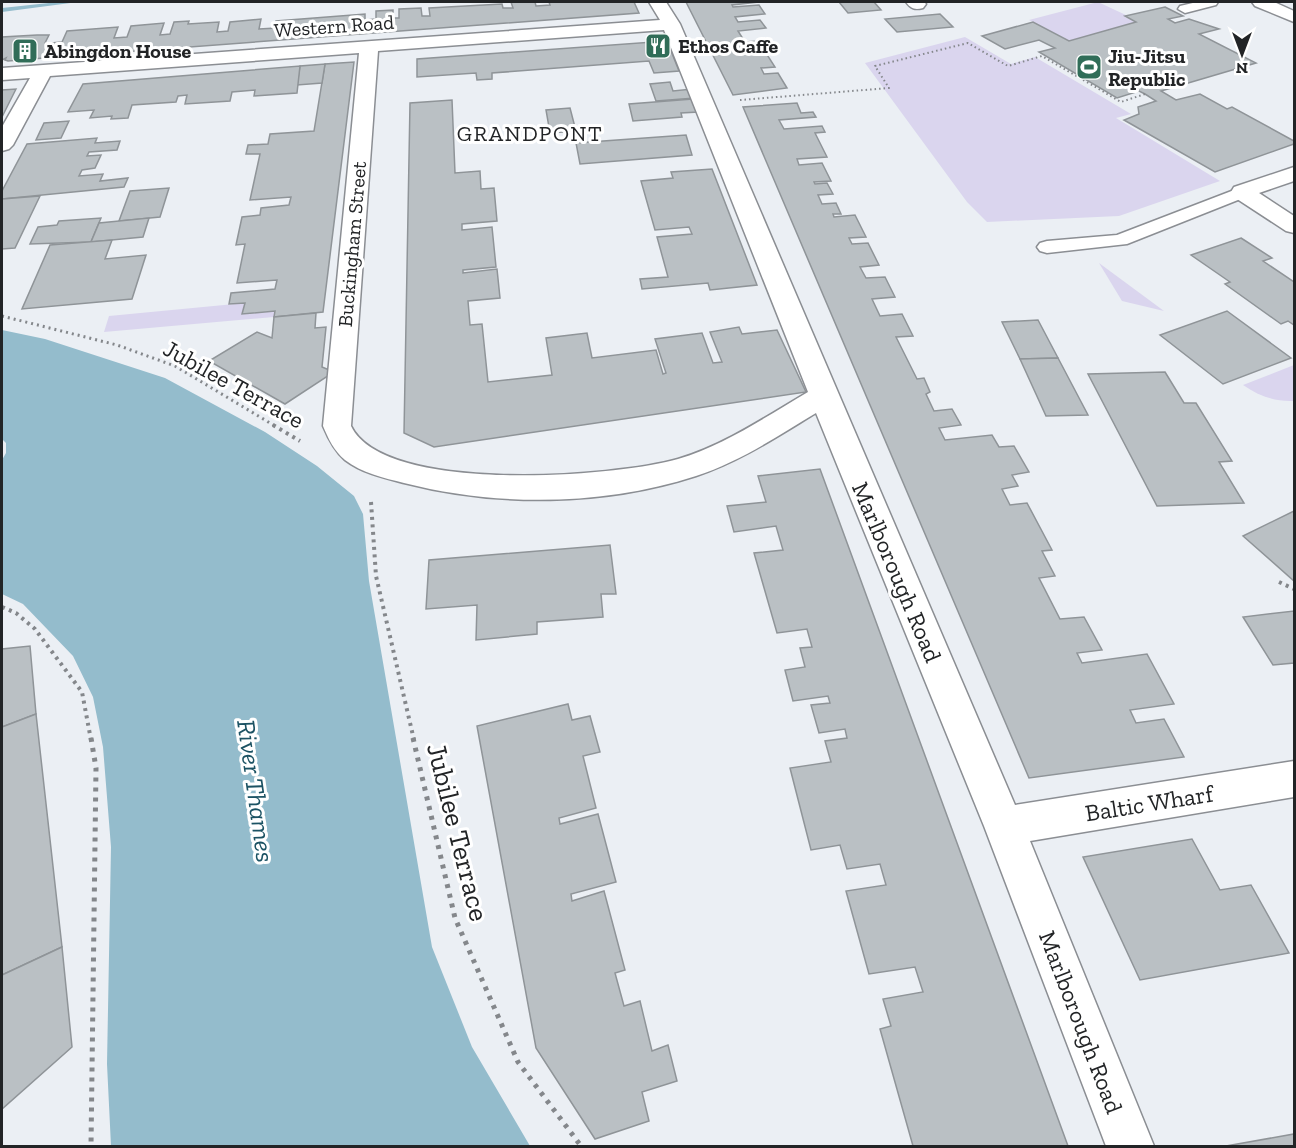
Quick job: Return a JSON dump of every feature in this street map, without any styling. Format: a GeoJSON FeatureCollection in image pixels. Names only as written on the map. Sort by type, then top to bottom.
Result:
{"type":"FeatureCollection","features":[{"type":"Feature","properties":{"kind":"street"},"geometry":{"type":"LineString","coordinates":[[1261,2],[1294,17]]}},
{"type":"Feature","properties":{"kind":"street","name":"Western Road"},"geometry":{"type":"LineString","coordinates":[[2,74],[369,45],[665,13]]}},
{"type":"Feature","properties":{"kind":"street","name":"Marlborough Road"},"geometry":{"type":"LineString","coordinates":[[665,13],[823,396],[1005,826],[1130,1146]]}},
{"type":"Feature","properties":{"kind":"street","name":"Buckingham Street"},"geometry":{"type":"LineString","coordinates":[[369,45],[337,426],[342,442],[374,464],[423,477],[486,488],[550,489],[646,478],[711,458],[823,396]]}},
{"type":"Feature","properties":{"kind":"street"},"geometry":{"type":"LineString","coordinates":[[2,145],[43,71]]}},
{"type":"Feature","properties":{"kind":"street"},"geometry":{"type":"LineString","coordinates":[[1242,192],[1294,174]]}},
{"type":"Feature","properties":{"kind":"street"},"geometry":{"type":"LineString","coordinates":[[1242,192],[1294,226]]}},
{"type":"Feature","properties":{"kind":"street","name":"Baltic Wharf"},"geometry":{"type":"LineString","coordinates":[[1005,826],[1294,779]]}},
{"type":"Feature","properties":{"kind":"lane"},"geometry":{"type":"LineString","coordinates":[[1185,9],[1211,2]]}},
{"type":"Feature","properties":{"kind":"lane"},"geometry":{"type":"LineString","coordinates":[[1047,247],[1120,240],[1242,192]]}},
{"type":"Feature","properties":{"kind":"path"},"geometry":{"type":"LineString","coordinates":[[703,103],[889,88],[874,66],[968,43],[1008,66],[1042,56],[1121,102],[1145,94]]}},
{"type":"Feature","properties":{"kind":"path","name":"Jubilee Terrace"},"geometry":{"type":"LineString","coordinates":[[2,316],[117,345],[175,366],[300,441]]}},
{"type":"Feature","properties":{"kind":"path","name":"Jubilee Terrace"},"geometry":{"type":"LineString","coordinates":[[370,499],[376,576],[455,918],[518,1062],[581,1146]]}},
{"type":"Feature","properties":{"kind":"path"},"geometry":{"type":"LineString","coordinates":[[1279,582],[1294,590]]}},
{"type":"Feature","properties":{"kind":"path"},"geometry":{"type":"LineString","coordinates":[[2,607],[16,613],[35,629],[82,692],[96,768],[91,1146]]}},
{"type":"Feature","properties":{"kind":"shaded area"},"geometry":{"type":"Polygon","coordinates":[[[1098,2],[1136,22],[1069,41],[1029,20],[1098,2]]]}},
{"type":"Feature","properties":{"kind":"shaded area"},"geometry":{"type":"Polygon","coordinates":[[[965,37],[1011,64],[1035,57],[1131,114],[1116,118],[1220,181],[1119,216],[987,222],[967,202],[865,63],[965,37]]]}},
{"type":"Feature","properties":{"kind":"shaded area"},"geometry":{"type":"Polygon","coordinates":[[[1099,263],[1164,311],[1122,301],[1099,263]]]}},
{"type":"Feature","properties":{"kind":"shaded area"},"geometry":{"type":"Polygon","coordinates":[[[245,303],[242,314],[275,311],[274,317],[104,332],[109,316],[245,303]]]}},
{"type":"Feature","properties":{"kind":"shaded area"},"geometry":{"type":"Polygon","coordinates":[[[1294,365],[1294,401],[1267,398],[1243,385],[1294,365]]]}},
{"type":"Feature","properties":{"kind":"water","name":"River Thames"},"geometry":{"type":"Polygon","coordinates":[[[2,330],[45,339],[165,378],[265,432],[317,466],[354,496],[363,514],[369,581],[432,947],[472,1047],[530,1146],[111,1146],[107,1064],[111,847],[103,747],[93,697],[73,656],[23,604],[2,594],[2,460],[6,453],[6,443],[2,439],[2,330]]]}},
{"type":"Feature","properties":{"kind":"building"},"geometry":{"type":"Polygon","coordinates":[[[511,2],[535,2],[536,6],[550,5],[549,2],[634,2],[639,13],[44,58],[51,43],[62,42],[67,31],[118,27],[114,38],[127,37],[131,26],[164,23],[160,35],[170,34],[174,22],[189,21],[188,24],[219,22],[217,32],[228,31],[230,22],[261,19],[259,29],[276,28],[276,21],[365,14],[365,20],[376,19],[376,11],[393,10],[393,18],[399,18],[399,9],[421,8],[422,16],[430,16],[429,8],[502,4],[503,8],[513,8],[511,2]]]}},
{"type":"Feature","properties":{"kind":"building"},"geometry":{"type":"Polygon","coordinates":[[[686,2],[759,2],[732,5],[733,7],[759,5],[765,14],[735,17],[738,22],[760,20],[766,28],[738,31],[745,42],[758,41],[762,47],[747,49],[751,54],[766,53],[775,67],[761,68],[764,74],[778,73],[787,88],[733,95],[686,2]]]}},
{"type":"Feature","properties":{"kind":"building"},"geometry":{"type":"Polygon","coordinates":[[[839,2],[874,2],[881,10],[848,13],[839,2]]]}},
{"type":"Feature","properties":{"kind":"building"},"geometry":{"type":"Polygon","coordinates":[[[1165,7],[1183,16],[1168,19],[1175,23],[1189,19],[1219,29],[1199,34],[1256,63],[1161,91],[1176,100],[1200,94],[1227,109],[1232,107],[1294,141],[1294,144],[1215,172],[1124,120],[1139,114],[1138,107],[1156,101],[1145,94],[1139,91],[1117,98],[1039,52],[1055,48],[1039,40],[1005,49],[982,36],[1033,22],[1069,41],[1136,22],[1125,16],[1165,7]]]}},
{"type":"Feature","properties":{"kind":"building"},"geometry":{"type":"Polygon","coordinates":[[[940,14],[953,27],[897,32],[885,19],[940,14]]]}},
{"type":"Feature","properties":{"kind":"building","name":"Abingdon House"},"geometry":{"type":"Polygon","coordinates":[[[49,35],[45,43],[51,43],[44,58],[8,61],[5,60],[6,58],[2,60],[2,37],[49,35]]]}},
{"type":"Feature","properties":{"kind":"building"},"geometry":{"type":"Polygon","coordinates":[[[667,41],[679,71],[654,73],[649,61],[492,73],[492,79],[477,80],[476,73],[417,77],[417,59],[667,41]]]}},
{"type":"Feature","properties":{"kind":"building"},"geometry":{"type":"Polygon","coordinates":[[[354,62],[323,312],[274,317],[275,311],[242,314],[245,303],[229,304],[231,293],[275,289],[277,280],[237,283],[245,244],[236,245],[242,217],[260,215],[261,208],[289,205],[291,197],[250,200],[260,154],[246,154],[248,145],[268,144],[270,134],[314,131],[325,64],[354,62]]]}},
{"type":"Feature","properties":{"kind":"building"},"geometry":{"type":"Polygon","coordinates":[[[325,64],[322,83],[297,85],[300,66],[325,64]]]}},
{"type":"Feature","properties":{"kind":"building"},"geometry":{"type":"Polygon","coordinates":[[[300,66],[297,93],[254,96],[255,90],[232,92],[230,101],[185,104],[187,95],[178,96],[176,102],[132,105],[128,118],[111,119],[112,116],[90,118],[94,110],[68,112],[83,84],[300,66]]]}},
{"type":"Feature","properties":{"kind":"building"},"geometry":{"type":"Polygon","coordinates":[[[670,82],[673,91],[692,89],[695,98],[656,101],[650,84],[670,82]]]}},
{"type":"Feature","properties":{"kind":"building"},"geometry":{"type":"Polygon","coordinates":[[[16,89],[2,117],[2,90],[16,89]]]}},
{"type":"Feature","properties":{"kind":"building"},"geometry":{"type":"Polygon","coordinates":[[[693,99],[698,112],[681,113],[682,117],[633,121],[629,104],[693,99]]]}},
{"type":"Feature","properties":{"kind":"building"},"geometry":{"type":"Polygon","coordinates":[[[452,100],[455,173],[480,171],[481,189],[494,188],[497,221],[462,224],[462,230],[492,227],[496,267],[463,270],[463,273],[497,269],[500,298],[468,301],[470,325],[482,324],[488,382],[552,375],[546,338],[587,333],[592,358],[656,350],[663,374],[666,373],[655,339],[702,333],[713,363],[722,362],[710,332],[739,327],[742,334],[777,330],[806,392],[434,447],[404,433],[410,103],[452,100]]]}},
{"type":"Feature","properties":{"kind":"building"},"geometry":{"type":"Polygon","coordinates":[[[797,103],[801,113],[813,112],[816,117],[779,120],[784,129],[822,126],[825,132],[815,133],[827,157],[797,159],[799,165],[822,163],[831,181],[814,182],[815,184],[827,183],[833,194],[818,195],[822,204],[836,203],[841,214],[833,214],[834,217],[855,215],[866,237],[849,238],[852,244],[868,243],[879,265],[860,267],[866,278],[885,277],[895,297],[872,299],[880,316],[902,314],[913,336],[896,337],[917,379],[924,378],[930,392],[926,394],[934,411],[952,409],[961,425],[939,428],[945,440],[992,435],[999,447],[1014,446],[1029,472],[1012,475],[1018,486],[1002,489],[1010,505],[1027,503],[1052,550],[1042,551],[1055,576],[1039,578],[1060,619],[1084,617],[1102,650],[1077,653],[1082,663],[1147,654],[1174,704],[1130,710],[1136,723],[1164,719],[1184,757],[1029,778],[743,107],[797,103]]]}},
{"type":"Feature","properties":{"kind":"building"},"geometry":{"type":"Polygon","coordinates":[[[570,108],[576,131],[550,133],[546,110],[570,108]]]}},
{"type":"Feature","properties":{"kind":"building"},"geometry":{"type":"Polygon","coordinates":[[[69,121],[61,138],[36,140],[44,123],[69,121]]]}},
{"type":"Feature","properties":{"kind":"building"},"geometry":{"type":"Polygon","coordinates":[[[686,135],[692,155],[580,164],[576,143],[686,135]]]}},
{"type":"Feature","properties":{"kind":"building"},"geometry":{"type":"Polygon","coordinates":[[[97,138],[95,143],[120,141],[117,150],[89,152],[87,156],[101,155],[95,168],[82,170],[79,176],[103,174],[100,181],[128,178],[124,187],[2,199],[2,191],[27,144],[97,138]]]}},
{"type":"Feature","properties":{"kind":"building"},"geometry":{"type":"Polygon","coordinates":[[[712,169],[757,285],[710,290],[708,283],[642,289],[640,279],[668,277],[657,237],[692,234],[689,227],[655,230],[641,181],[673,178],[671,172],[712,169]]]}},
{"type":"Feature","properties":{"kind":"building"},"geometry":{"type":"Polygon","coordinates":[[[169,188],[160,217],[119,221],[130,191],[169,188]]]}},
{"type":"Feature","properties":{"kind":"building"},"geometry":{"type":"Polygon","coordinates":[[[40,196],[15,248],[2,249],[2,199],[40,196]]]}},
{"type":"Feature","properties":{"kind":"building"},"geometry":{"type":"Polygon","coordinates":[[[101,218],[91,242],[30,244],[38,227],[57,225],[59,221],[101,218]]]}},
{"type":"Feature","properties":{"kind":"building"},"geometry":{"type":"Polygon","coordinates":[[[149,218],[143,237],[91,242],[99,223],[149,218]]]}},
{"type":"Feature","properties":{"kind":"building"},"geometry":{"type":"Polygon","coordinates":[[[1241,238],[1272,258],[1263,261],[1294,282],[1294,325],[1288,321],[1281,324],[1225,284],[1230,282],[1191,255],[1241,238]]]}},
{"type":"Feature","properties":{"kind":"building"},"geometry":{"type":"Polygon","coordinates":[[[112,240],[105,259],[146,255],[132,299],[22,309],[50,245],[112,240]]]}},
{"type":"Feature","properties":{"kind":"building"},"geometry":{"type":"Polygon","coordinates":[[[1227,311],[1291,358],[1223,384],[1160,335],[1227,311]]]}},
{"type":"Feature","properties":{"kind":"building"},"geometry":{"type":"Polygon","coordinates":[[[316,313],[315,328],[326,327],[322,367],[334,372],[285,404],[209,361],[257,332],[272,338],[274,317],[316,313]]]}},
{"type":"Feature","properties":{"kind":"building"},"geometry":{"type":"Polygon","coordinates":[[[1038,320],[1058,358],[1020,359],[1002,322],[1038,320]]]}},
{"type":"Feature","properties":{"kind":"building"},"geometry":{"type":"Polygon","coordinates":[[[1058,358],[1088,415],[1046,416],[1020,359],[1058,358]]]}},
{"type":"Feature","properties":{"kind":"building"},"geometry":{"type":"Polygon","coordinates":[[[1165,372],[1184,403],[1196,403],[1232,461],[1219,462],[1244,503],[1157,506],[1088,374],[1165,372]]]}},
{"type":"Feature","properties":{"kind":"building"},"geometry":{"type":"Polygon","coordinates":[[[820,469],[1068,1146],[913,1146],[880,1029],[891,1026],[883,999],[923,992],[915,967],[869,974],[846,891],[886,885],[880,864],[847,869],[840,845],[811,850],[790,768],[831,762],[825,741],[847,738],[845,729],[819,733],[811,705],[830,703],[828,696],[793,701],[785,670],[805,667],[800,648],[812,647],[807,629],[777,633],[754,553],[783,550],[776,526],[734,532],[727,506],[766,502],[758,476],[820,469]]]}},
{"type":"Feature","properties":{"kind":"building"},"geometry":{"type":"Polygon","coordinates":[[[1294,511],[1294,581],[1243,536],[1294,511]]]}},
{"type":"Feature","properties":{"kind":"building"},"geometry":{"type":"Polygon","coordinates":[[[610,545],[616,594],[601,594],[603,617],[537,622],[537,634],[476,640],[477,605],[426,609],[429,560],[610,545]]]}},
{"type":"Feature","properties":{"kind":"building"},"geometry":{"type":"Polygon","coordinates":[[[1294,611],[1294,663],[1273,665],[1243,617],[1294,611]]]}},
{"type":"Feature","properties":{"kind":"building"},"geometry":{"type":"Polygon","coordinates":[[[30,646],[36,714],[2,727],[2,649],[30,646]]]}},
{"type":"Feature","properties":{"kind":"building"},"geometry":{"type":"Polygon","coordinates":[[[568,704],[572,720],[590,716],[600,752],[583,756],[596,808],[559,818],[560,824],[598,814],[616,882],[571,894],[572,901],[604,891],[625,970],[615,973],[624,1006],[640,1001],[652,1051],[668,1045],[677,1081],[642,1092],[649,1121],[595,1139],[536,1048],[477,726],[568,704]]]}},
{"type":"Feature","properties":{"kind":"building"},"geometry":{"type":"Polygon","coordinates":[[[36,714],[62,947],[2,975],[2,727],[36,714]]]}},
{"type":"Feature","properties":{"kind":"building"},"geometry":{"type":"Polygon","coordinates":[[[1192,839],[1220,890],[1251,885],[1289,953],[1140,980],[1083,857],[1192,839]]]}},
{"type":"Feature","properties":{"kind":"building"},"geometry":{"type":"Polygon","coordinates":[[[62,947],[72,1047],[2,1109],[2,975],[62,947]]]}},
{"type":"Feature","properties":{"kind":"building"},"geometry":{"type":"Polygon","coordinates":[[[1294,1134],[1294,1146],[1226,1146],[1294,1134]]]}},
{"type":"Feature","properties":{"kind":"waterway"},"geometry":{"type":"LineString","coordinates":[[2,10],[74,2]]}},
{"type":"Feature","properties":{"kind":"place","name":"Ethos Caffe"},"geometry":{"type":"Point","coordinates":[658,46]}},
{"type":"Feature","properties":{"kind":"place","name":"Abingdon House"},"geometry":{"type":"Point","coordinates":[25,51]}},
{"type":"Feature","properties":{"kind":"place","name":"Jiu-Jitsu Republic"},"geometry":{"type":"Point","coordinates":[1089,67]}},
{"type":"Feature","properties":{"kind":"district","name":"GRANDPONT"},"geometry":{"type":"Point","coordinates":[530,133]}}]}
